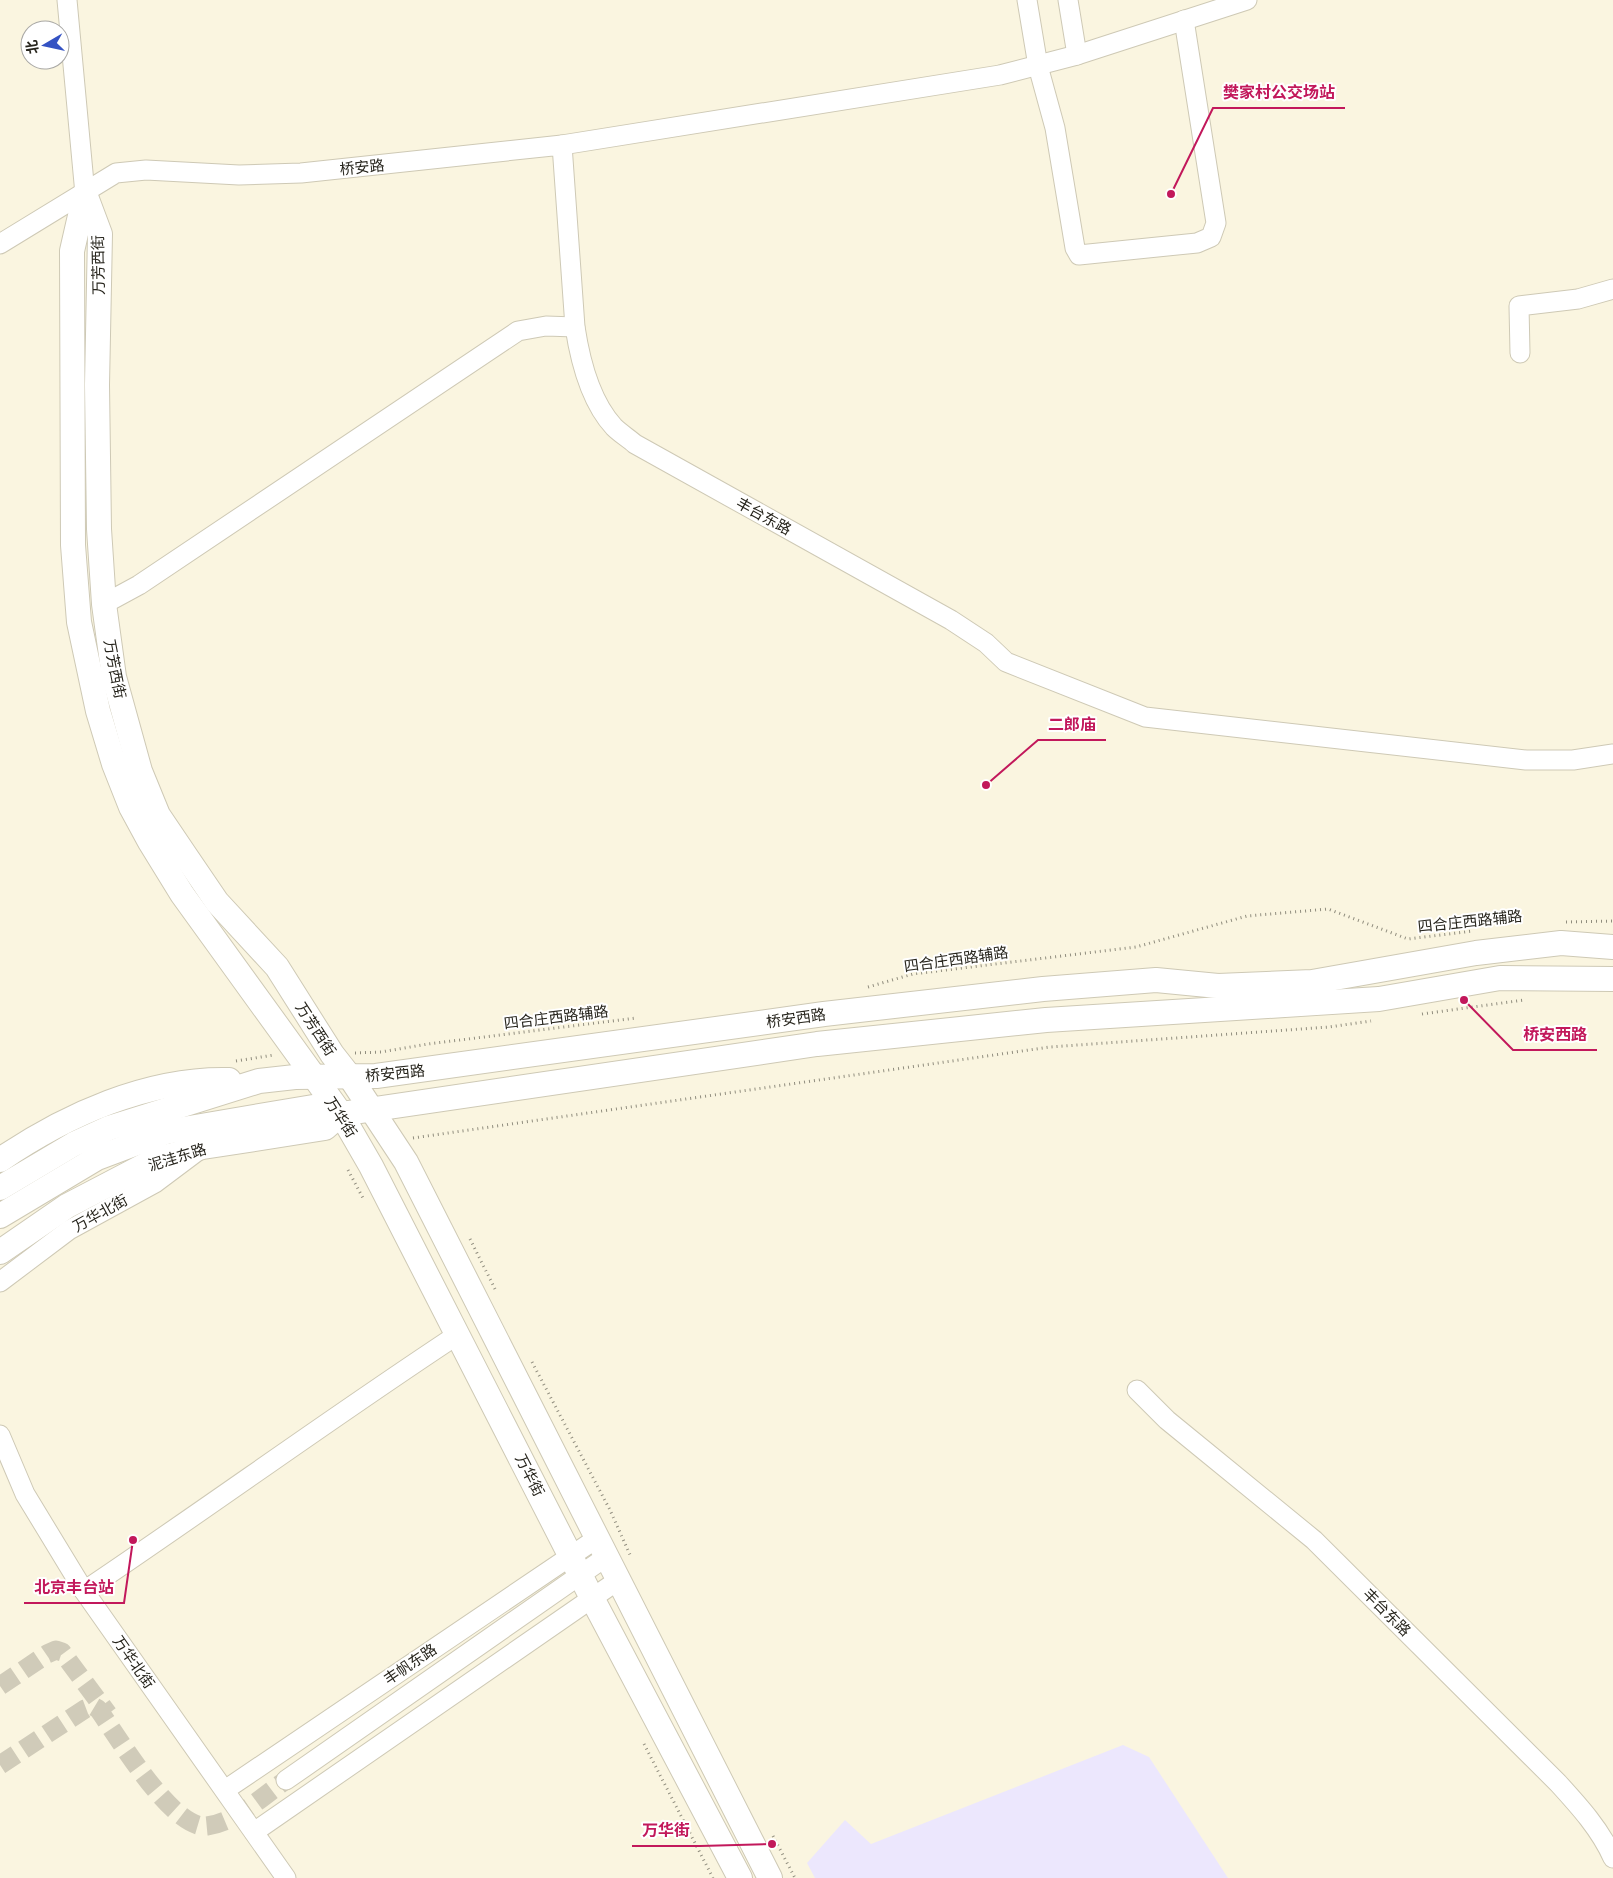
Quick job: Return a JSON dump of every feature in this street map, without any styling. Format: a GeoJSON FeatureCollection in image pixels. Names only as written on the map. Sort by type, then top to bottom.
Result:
{"type":"FeatureCollection","features":[{"type":"Feature","properties":{"kind":"main road","name":"万芳西街"},"geometry":{"type":"LineString","coordinates":[[85,194],[100,234],[97,385],[99,529],[104,604],[114,677],[140,771],[158,815],[218,902],[277,967],[332,1054],[350,1077]]}},
{"type":"Feature","properties":{"kind":"main road","name":"万芳西街"},"geometry":{"type":"LineString","coordinates":[[85,194],[72,250],[73,545],[79,622],[98,711],[117,772],[131,807],[150,842],[182,894],[313,1077]]}},
{"type":"Feature","properties":{"kind":"main road","name":"桥安西路"},"geometry":{"type":"LineString","coordinates":[[0,1188],[74,1144],[109,1128],[258,1081],[313,1077],[376,1076],[824,1014],[1043,988],[1156,980],[1218,986],[1312,982],[1476,953],[1561,943],[1613,947]]}},
{"type":"Feature","properties":{"kind":"main road","name":"桥安西路"},"geometry":{"type":"LineString","coordinates":[[0,1216],[97,1158],[166,1132],[313,1107],[341,1114],[817,1044],[1036,1021],[1379,999],[1500,978],[1613,979]]}},
{"type":"Feature","properties":{"kind":"main road","name":"万华街"},"geometry":{"type":"LineString","coordinates":[[313,1077],[341,1114],[372,1166],[592,1598],[740,1878]]}},
{"type":"Feature","properties":{"kind":"main road","name":"万华街"},"geometry":{"type":"LineString","coordinates":[[350,1077],[406,1162],[770,1878]]}},
{"type":"Feature","properties":{"kind":"main road"},"geometry":{"type":"LineString","coordinates":[[0,1160],[75,1118],[140,1091],[174,1083],[218,1080],[258,1081]]}},
{"type":"Feature","properties":{"kind":"main road","name":"泥洼东路"},"geometry":{"type":"LineString","coordinates":[[0,1252],[67,1206],[157,1159],[203,1147],[325,1128],[341,1114]]}},
{"type":"Feature","properties":{"kind":"street","name":"万芳西街"},"geometry":{"type":"LineString","coordinates":[[67,0],[85,194]]}},
{"type":"Feature","properties":{"kind":"street"},"geometry":{"type":"LineString","coordinates":[[1027,0],[1038,66],[1055,128],[1075,248],[1079,255],[1197,244],[1211,237],[1216,223],[1184,20]]}},
{"type":"Feature","properties":{"kind":"street"},"geometry":{"type":"LineString","coordinates":[[1068,0],[1077,54]]}},
{"type":"Feature","properties":{"kind":"street","name":"桥安路"},"geometry":{"type":"LineString","coordinates":[[0,244],[85,194],[116,173],[176,170],[239,175],[301,174],[562,145],[990,76],[1038,66],[1247,0]]}},
{"type":"Feature","properties":{"kind":"street"},"geometry":{"type":"LineString","coordinates":[[104,604],[139,585],[518,331],[546,326],[575,327],[562,145]]}},
{"type":"Feature","properties":{"kind":"street"},"geometry":{"type":"LineString","coordinates":[[1520,353],[1519,306],[1578,299],[1613,290]]}},
{"type":"Feature","properties":{"kind":"street","name":"丰台东路"},"geometry":{"type":"LineString","coordinates":[[575,327],[579,356],[598,404],[614,427],[628,438],[951,620],[986,643],[1006,662],[1145,717],[1526,760],[1573,760],[1613,754]]}},
{"type":"Feature","properties":{"kind":"street","name":"万华北街"},"geometry":{"type":"LineString","coordinates":[[0,1282],[69,1230],[155,1183],[203,1147]]}},
{"type":"Feature","properties":{"kind":"street"},"geometry":{"type":"LineString","coordinates":[[84,1591],[182,1525],[306,1436],[457,1335]]}},
{"type":"Feature","properties":{"kind":"street","name":"丰台东路"},"geometry":{"type":"LineString","coordinates":[[1137,1390],[1167,1420],[1314,1540],[1558,1783],[1606,1842],[1613,1858]]}},
{"type":"Feature","properties":{"kind":"street","name":"万华北街"},"geometry":{"type":"LineString","coordinates":[[0,1436],[25,1494],[84,1591],[286,1878]]}},
{"type":"Feature","properties":{"kind":"street","name":"丰帆东路"},"geometry":{"type":"LineString","coordinates":[[225,1790],[601,1548]]}},
{"type":"Feature","properties":{"kind":"street"},"geometry":{"type":"LineString","coordinates":[[286,1780],[576,1565]]}},
{"type":"Feature","properties":{"kind":"street"},"geometry":{"type":"LineString","coordinates":[[254,1832],[618,1581]]}},
{"type":"Feature","properties":{"kind":"path","name":"四合庄西路辅路"},"geometry":{"type":"LineString","coordinates":[[860,990],[913,974],[1136,947],[1256,915],[1328,909],[1408,938],[1479,931]]}},
{"type":"Feature","properties":{"kind":"path"},"geometry":{"type":"LineString","coordinates":[[1563,922],[1613,921]]}},
{"type":"Feature","properties":{"kind":"path"},"geometry":{"type":"LineString","coordinates":[[1421,1014],[1527,1000]]}},
{"type":"Feature","properties":{"kind":"path","name":"四合庄西路辅路"},"geometry":{"type":"LineString","coordinates":[[332,1054],[381,1052],[428,1044],[644,1017]]}},
{"type":"Feature","properties":{"kind":"path"},"geometry":{"type":"LineString","coordinates":[[407,1134],[414,1138],[1050,1047],[1328,1027],[1374,1021]]}},
{"type":"Feature","properties":{"kind":"shaded area"},"geometry":{"type":"Polygon","coordinates":[[[1123,1745],[1149,1757],[1228,1878],[815,1878],[807,1863],[845,1820],[871,1844],[1123,1745]]]}},
{"type":"Feature","properties":{"kind":"tunnel"},"geometry":{"type":"LineString","coordinates":[[0,1686],[47,1654],[56,1650],[62,1652],[108,1714]]}},
{"type":"Feature","properties":{"kind":"tunnel"},"geometry":{"type":"LineString","coordinates":[[0,1765],[85,1709],[93,1706],[98,1709],[146,1779],[162,1798],[178,1813],[193,1823],[207,1826],[218,1824],[249,1808],[286,1780]]}},
{"type":"Feature","properties":{"kind":"place","name":"樊家村公交场站"},"geometry":{"type":"Point","coordinates":[1171,194]}},
{"type":"Feature","properties":{"kind":"place","name":"二郎庙"},"geometry":{"type":"Point","coordinates":[986,785]}},
{"type":"Feature","properties":{"kind":"place","name":"桥安西路"},"geometry":{"type":"Point","coordinates":[1464,1000]}},
{"type":"Feature","properties":{"kind":"place","name":"北京丰台站"},"geometry":{"type":"Point","coordinates":[133,1540]}},
{"type":"Feature","properties":{"kind":"place","name":"万华街"},"geometry":{"type":"Point","coordinates":[772,1844]}}]}
